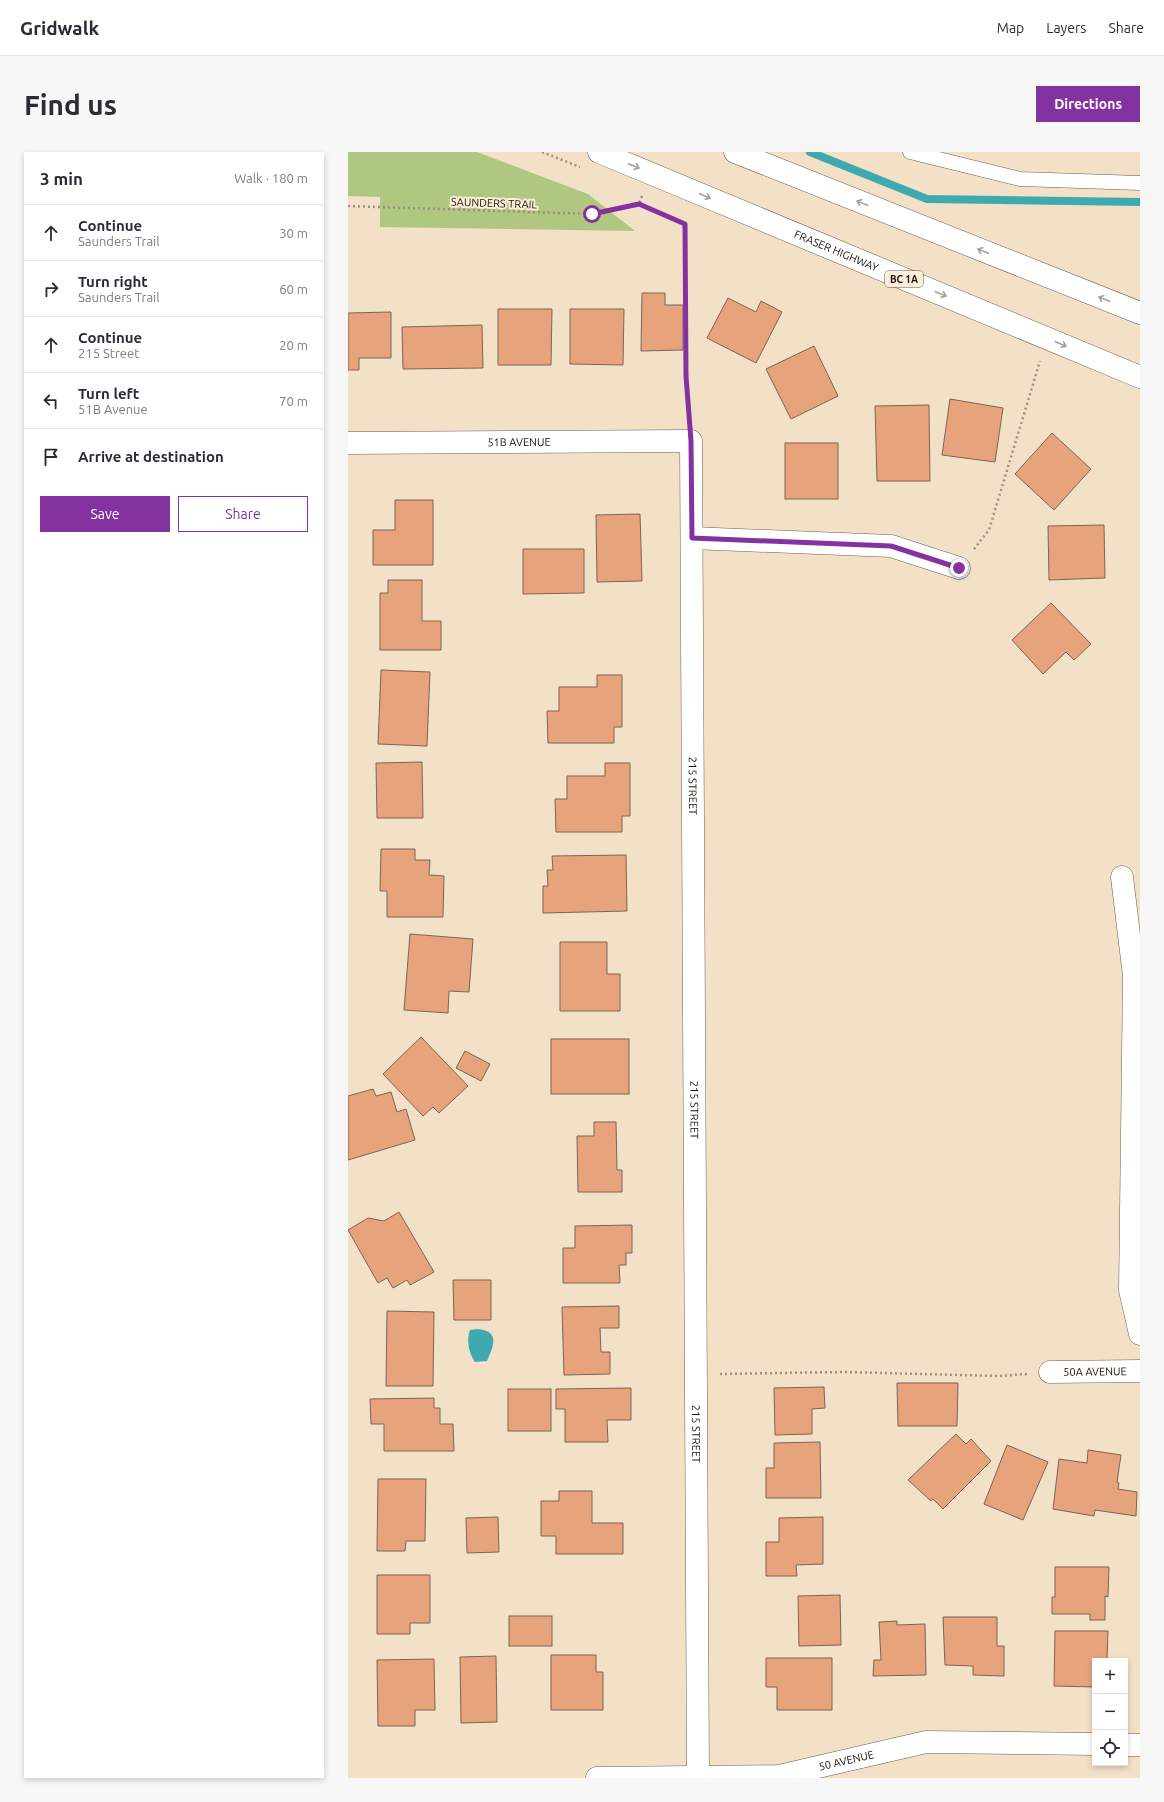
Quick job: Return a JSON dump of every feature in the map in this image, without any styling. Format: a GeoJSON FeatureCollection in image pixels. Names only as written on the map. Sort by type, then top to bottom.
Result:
{"type":"FeatureCollection","features":[{"type":"Feature","properties":{"kind":"street","name":"FRASER HIGHWAY"},"geometry":{"type":"LineString","coordinates":[[599,152],[1140,378]]}},
{"type":"Feature","properties":{"kind":"street"},"geometry":{"type":"LineString","coordinates":[[735,152],[1140,313]]}},
{"type":"Feature","properties":{"kind":"street","name":"51B AVENUE"},"geometry":{"type":"LineString","coordinates":[[348,443],[691,441]]}},
{"type":"Feature","properties":{"kind":"street","name":"215 STREET"},"geometry":{"type":"LineString","coordinates":[[691,441],[698,1777]]}},
{"type":"Feature","properties":{"kind":"street"},"geometry":{"type":"LineString","coordinates":[[692,538],[891,546],[959,568]]}},
{"type":"Feature","properties":{"kind":"street"},"geometry":{"type":"LineString","coordinates":[[1122,877],[1137,976],[1130,1290],[1140,1334]]}},
{"type":"Feature","properties":{"kind":"street","name":"50A AVENUE"},"geometry":{"type":"LineString","coordinates":[[1050,1372],[1140,1371]]}},
{"type":"Feature","properties":{"kind":"street","name":"50 AVENUE"},"geometry":{"type":"LineString","coordinates":[[597,1778],[779,1776],[926,1742],[1092,1744]]}},
{"type":"Feature","properties":{"kind":"street"},"geometry":{"type":"LineString","coordinates":[[1128,1745],[1140,1745]]}},
{"type":"Feature","properties":{"kind":"lane"},"geometry":{"type":"LineString","coordinates":[[910,152],[1020,179],[1140,183]]}},
{"type":"Feature","properties":{"kind":"path"},"geometry":{"type":"LineString","coordinates":[[643,193],[639,204],[685,224],[686,376],[691,441]]}},
{"type":"Feature","properties":{"kind":"path","name":"SAUNDERS TRAIL"},"geometry":{"type":"LineString","coordinates":[[348,206],[592,214],[639,204]]}},
{"type":"Feature","properties":{"kind":"path"},"geometry":{"type":"LineString","coordinates":[[959,568],[989,530],[1041,357]]}},
{"type":"Feature","properties":{"kind":"path"},"geometry":{"type":"LineString","coordinates":[[696,1374],[843,1372],[999,1376],[1050,1372]]}},
{"type":"Feature","properties":{"kind":"green space"},"geometry":{"type":"Polygon","coordinates":[[[348,152],[477,152],[588,194],[635,231],[380,227],[380,197],[348,196],[348,152]]]}},
{"type":"Feature","properties":{"kind":"water"},"geometry":{"type":"Polygon","coordinates":[[[470,1330],[484,1330],[492,1336],[492,1350],[487,1361],[475,1362],[470,1351],[468,1338],[470,1330]]]}},
{"type":"Feature","properties":{"kind":"building"},"geometry":{"type":"Polygon","coordinates":[[[642,293],[665,293],[665,305],[683,305],[683,350],[641,351],[642,293]]]}},
{"type":"Feature","properties":{"kind":"building"},"geometry":{"type":"Polygon","coordinates":[[[728,298],[756,312],[761,301],[782,312],[756,363],[707,338],[728,298]]]}},
{"type":"Feature","properties":{"kind":"building"},"geometry":{"type":"Polygon","coordinates":[[[498,309],[552,309],[551,365],[498,365],[498,309]]]}},
{"type":"Feature","properties":{"kind":"building"},"geometry":{"type":"Polygon","coordinates":[[[570,309],[624,309],[623,365],[570,364],[570,309]]]}},
{"type":"Feature","properties":{"kind":"building"},"geometry":{"type":"Polygon","coordinates":[[[391,312],[391,358],[359,358],[359,370],[348,370],[348,313],[391,312]]]}},
{"type":"Feature","properties":{"kind":"building"},"geometry":{"type":"Polygon","coordinates":[[[482,325],[483,368],[403,369],[402,327],[482,325]]]}},
{"type":"Feature","properties":{"kind":"building"},"geometry":{"type":"Polygon","coordinates":[[[814,346],[838,396],[791,419],[766,369],[814,346]]]}},
{"type":"Feature","properties":{"kind":"building"},"geometry":{"type":"Polygon","coordinates":[[[950,399],[1003,408],[995,462],[942,455],[950,399]]]}},
{"type":"Feature","properties":{"kind":"building"},"geometry":{"type":"Polygon","coordinates":[[[929,405],[930,481],[877,481],[875,406],[929,405]]]}},
{"type":"Feature","properties":{"kind":"building"},"geometry":{"type":"Polygon","coordinates":[[[1052,433],[1091,469],[1054,510],[1015,474],[1052,433]]]}},
{"type":"Feature","properties":{"kind":"building"},"geometry":{"type":"Polygon","coordinates":[[[785,443],[838,443],[838,499],[785,499],[785,443]]]}},
{"type":"Feature","properties":{"kind":"building"},"geometry":{"type":"Polygon","coordinates":[[[395,500],[433,500],[433,565],[373,565],[373,530],[395,530],[395,500]]]}},
{"type":"Feature","properties":{"kind":"building"},"geometry":{"type":"Polygon","coordinates":[[[640,514],[642,581],[597,582],[596,515],[640,514]]]}},
{"type":"Feature","properties":{"kind":"building"},"geometry":{"type":"Polygon","coordinates":[[[1104,525],[1105,578],[1049,580],[1048,526],[1104,525]]]}},
{"type":"Feature","properties":{"kind":"building"},"geometry":{"type":"Polygon","coordinates":[[[523,549],[584,549],[584,593],[523,594],[523,549]]]}},
{"type":"Feature","properties":{"kind":"building"},"geometry":{"type":"Polygon","coordinates":[[[388,580],[422,580],[422,621],[441,621],[441,650],[380,650],[380,593],[388,593],[388,580]]]}},
{"type":"Feature","properties":{"kind":"building"},"geometry":{"type":"Polygon","coordinates":[[[1051,603],[1091,644],[1074,660],[1066,652],[1043,674],[1012,640],[1051,603]]]}},
{"type":"Feature","properties":{"kind":"building"},"geometry":{"type":"Polygon","coordinates":[[[381,670],[430,672],[427,746],[378,744],[381,670]]]}},
{"type":"Feature","properties":{"kind":"building"},"geometry":{"type":"Polygon","coordinates":[[[597,675],[622,675],[622,727],[614,727],[614,743],[548,743],[547,711],[559,711],[559,687],[597,687],[597,675]]]}},
{"type":"Feature","properties":{"kind":"building"},"geometry":{"type":"Polygon","coordinates":[[[422,762],[423,818],[377,818],[376,763],[422,762]]]}},
{"type":"Feature","properties":{"kind":"building"},"geometry":{"type":"Polygon","coordinates":[[[605,763],[630,763],[630,816],[622,816],[622,832],[556,832],[555,799],[567,799],[567,776],[605,776],[605,763]]]}},
{"type":"Feature","properties":{"kind":"building"},"geometry":{"type":"Polygon","coordinates":[[[381,849],[415,849],[415,860],[430,860],[429,875],[444,876],[443,917],[387,917],[387,891],[380,891],[381,849]]]}},
{"type":"Feature","properties":{"kind":"building"},"geometry":{"type":"Polygon","coordinates":[[[626,855],[627,911],[543,913],[543,886],[548,886],[547,870],[553,870],[552,856],[626,855]]]}},
{"type":"Feature","properties":{"kind":"building"},"geometry":{"type":"Polygon","coordinates":[[[410,934],[473,939],[469,992],[449,991],[448,1013],[404,1010],[410,934]]]}},
{"type":"Feature","properties":{"kind":"building"},"geometry":{"type":"Polygon","coordinates":[[[560,942],[607,942],[607,974],[620,974],[620,1011],[560,1011],[560,942]]]}},
{"type":"Feature","properties":{"kind":"building"},"geometry":{"type":"Polygon","coordinates":[[[421,1037],[468,1086],[439,1113],[433,1107],[423,1116],[383,1074],[421,1037]]]}},
{"type":"Feature","properties":{"kind":"building"},"geometry":{"type":"Polygon","coordinates":[[[551,1039],[629,1039],[629,1094],[551,1094],[551,1039]]]}},
{"type":"Feature","properties":{"kind":"building"},"geometry":{"type":"Polygon","coordinates":[[[465,1051],[490,1064],[481,1081],[456,1068],[465,1051]]]}},
{"type":"Feature","properties":{"kind":"building"},"geometry":{"type":"Polygon","coordinates":[[[373,1089],[376,1096],[391,1092],[397,1112],[406,1109],[415,1140],[348,1160],[348,1096],[373,1089]]]}},
{"type":"Feature","properties":{"kind":"building"},"geometry":{"type":"Polygon","coordinates":[[[594,1122],[616,1122],[617,1170],[622,1170],[622,1192],[578,1192],[577,1136],[594,1136],[594,1122]]]}},
{"type":"Feature","properties":{"kind":"building"},"geometry":{"type":"Polygon","coordinates":[[[399,1212],[434,1272],[410,1285],[407,1280],[393,1288],[387,1278],[378,1283],[348,1230],[368,1218],[384,1221],[399,1212]]]}},
{"type":"Feature","properties":{"kind":"building"},"geometry":{"type":"Polygon","coordinates":[[[632,1225],[632,1253],[626,1253],[626,1265],[619,1265],[620,1283],[563,1283],[563,1248],[575,1248],[575,1226],[632,1225]]]}},
{"type":"Feature","properties":{"kind":"building"},"geometry":{"type":"Polygon","coordinates":[[[453,1280],[491,1280],[491,1320],[454,1320],[453,1280]]]}},
{"type":"Feature","properties":{"kind":"building"},"geometry":{"type":"Polygon","coordinates":[[[619,1306],[619,1328],[600,1328],[601,1352],[610,1352],[610,1374],[564,1375],[562,1307],[619,1306]]]}},
{"type":"Feature","properties":{"kind":"building"},"geometry":{"type":"Polygon","coordinates":[[[387,1311],[434,1312],[433,1386],[386,1386],[387,1311]]]}},
{"type":"Feature","properties":{"kind":"building"},"geometry":{"type":"Polygon","coordinates":[[[897,1383],[958,1383],[957,1426],[898,1426],[897,1383]]]}},
{"type":"Feature","properties":{"kind":"building"},"geometry":{"type":"Polygon","coordinates":[[[824,1387],[825,1408],[812,1409],[812,1434],[775,1435],[774,1388],[824,1387]]]}},
{"type":"Feature","properties":{"kind":"building"},"geometry":{"type":"Polygon","coordinates":[[[631,1388],[631,1420],[607,1420],[608,1442],[565,1442],[565,1409],[556,1409],[556,1389],[631,1388]]]}},
{"type":"Feature","properties":{"kind":"building"},"geometry":{"type":"Polygon","coordinates":[[[508,1389],[551,1389],[551,1431],[508,1431],[508,1389]]]}},
{"type":"Feature","properties":{"kind":"building"},"geometry":{"type":"Polygon","coordinates":[[[434,1398],[434,1408],[440,1408],[440,1424],[453,1424],[454,1451],[384,1451],[384,1424],[371,1424],[370,1399],[434,1398]]]}},
{"type":"Feature","properties":{"kind":"building"},"geometry":{"type":"Polygon","coordinates":[[[956,1434],[966,1444],[971,1439],[991,1461],[943,1509],[933,1499],[931,1501],[908,1480],[956,1434]]]}},
{"type":"Feature","properties":{"kind":"building"},"geometry":{"type":"Polygon","coordinates":[[[820,1442],[821,1498],[766,1498],[766,1468],[774,1468],[774,1443],[820,1442]]]}},
{"type":"Feature","properties":{"kind":"building"},"geometry":{"type":"Polygon","coordinates":[[[1007,1445],[1048,1462],[1023,1520],[984,1504],[1007,1445]]]}},
{"type":"Feature","properties":{"kind":"building"},"geometry":{"type":"Polygon","coordinates":[[[1088,1450],[1121,1455],[1117,1482],[1119,1483],[1118,1489],[1137,1492],[1136,1516],[1095,1510],[1094,1516],[1053,1509],[1059,1459],[1087,1463],[1088,1450]]]}},
{"type":"Feature","properties":{"kind":"building"},"geometry":{"type":"Polygon","coordinates":[[[378,1479],[426,1479],[425,1541],[406,1541],[405,1551],[377,1551],[378,1479]]]}},
{"type":"Feature","properties":{"kind":"building"},"geometry":{"type":"Polygon","coordinates":[[[559,1491],[592,1491],[592,1523],[623,1523],[623,1554],[556,1554],[556,1536],[541,1536],[541,1501],[559,1501],[559,1491]]]}},
{"type":"Feature","properties":{"kind":"building"},"geometry":{"type":"Polygon","coordinates":[[[498,1517],[499,1552],[467,1553],[466,1518],[498,1517]]]}},
{"type":"Feature","properties":{"kind":"building"},"geometry":{"type":"Polygon","coordinates":[[[823,1517],[823,1564],[796,1565],[797,1576],[766,1576],[766,1542],[779,1542],[779,1518],[823,1517]]]}},
{"type":"Feature","properties":{"kind":"building"},"geometry":{"type":"Polygon","coordinates":[[[1055,1567],[1109,1567],[1108,1597],[1105,1596],[1105,1620],[1090,1620],[1090,1614],[1052,1614],[1052,1597],[1055,1597],[1055,1567]]]}},
{"type":"Feature","properties":{"kind":"building"},"geometry":{"type":"Polygon","coordinates":[[[377,1575],[430,1575],[430,1623],[410,1623],[410,1634],[377,1634],[377,1575]]]}},
{"type":"Feature","properties":{"kind":"building"},"geometry":{"type":"Polygon","coordinates":[[[840,1595],[841,1645],[799,1646],[798,1596],[840,1595]]]}},
{"type":"Feature","properties":{"kind":"building"},"geometry":{"type":"Polygon","coordinates":[[[509,1616],[552,1616],[552,1646],[509,1646],[509,1616]]]}},
{"type":"Feature","properties":{"kind":"building"},"geometry":{"type":"Polygon","coordinates":[[[943,1617],[997,1617],[997,1646],[1004,1646],[1004,1676],[973,1675],[973,1666],[945,1665],[943,1617]]]}},
{"type":"Feature","properties":{"kind":"building"},"geometry":{"type":"Polygon","coordinates":[[[897,1621],[897,1625],[925,1624],[926,1675],[873,1676],[874,1660],[881,1660],[879,1622],[897,1621]]]}},
{"type":"Feature","properties":{"kind":"building"},"geometry":{"type":"Polygon","coordinates":[[[1055,1631],[1108,1631],[1107,1658],[1092,1658],[1092,1687],[1054,1686],[1055,1631]]]}},
{"type":"Feature","properties":{"kind":"building"},"geometry":{"type":"Polygon","coordinates":[[[551,1655],[596,1655],[596,1672],[603,1672],[603,1710],[551,1710],[551,1655]]]}},
{"type":"Feature","properties":{"kind":"building"},"geometry":{"type":"Polygon","coordinates":[[[496,1656],[497,1722],[461,1723],[460,1657],[496,1656]]]}},
{"type":"Feature","properties":{"kind":"building"},"geometry":{"type":"Polygon","coordinates":[[[766,1658],[832,1658],[832,1710],[777,1710],[777,1687],[766,1687],[766,1658]]]}},
{"type":"Feature","properties":{"kind":"building"},"geometry":{"type":"Polygon","coordinates":[[[434,1659],[435,1710],[415,1710],[415,1726],[378,1726],[377,1660],[434,1659]]]}},
{"type":"Feature","properties":{"kind":"waterway"},"geometry":{"type":"LineString","coordinates":[[810,152],[927,199],[1140,202]]}},
{"type":"Feature","properties":{"kind":"route"},"geometry":{"type":"LineString","coordinates":[[592,214],[639,204],[685,224],[686,376],[691,441],[692,538],[891,546],[959,568]]}}]}
